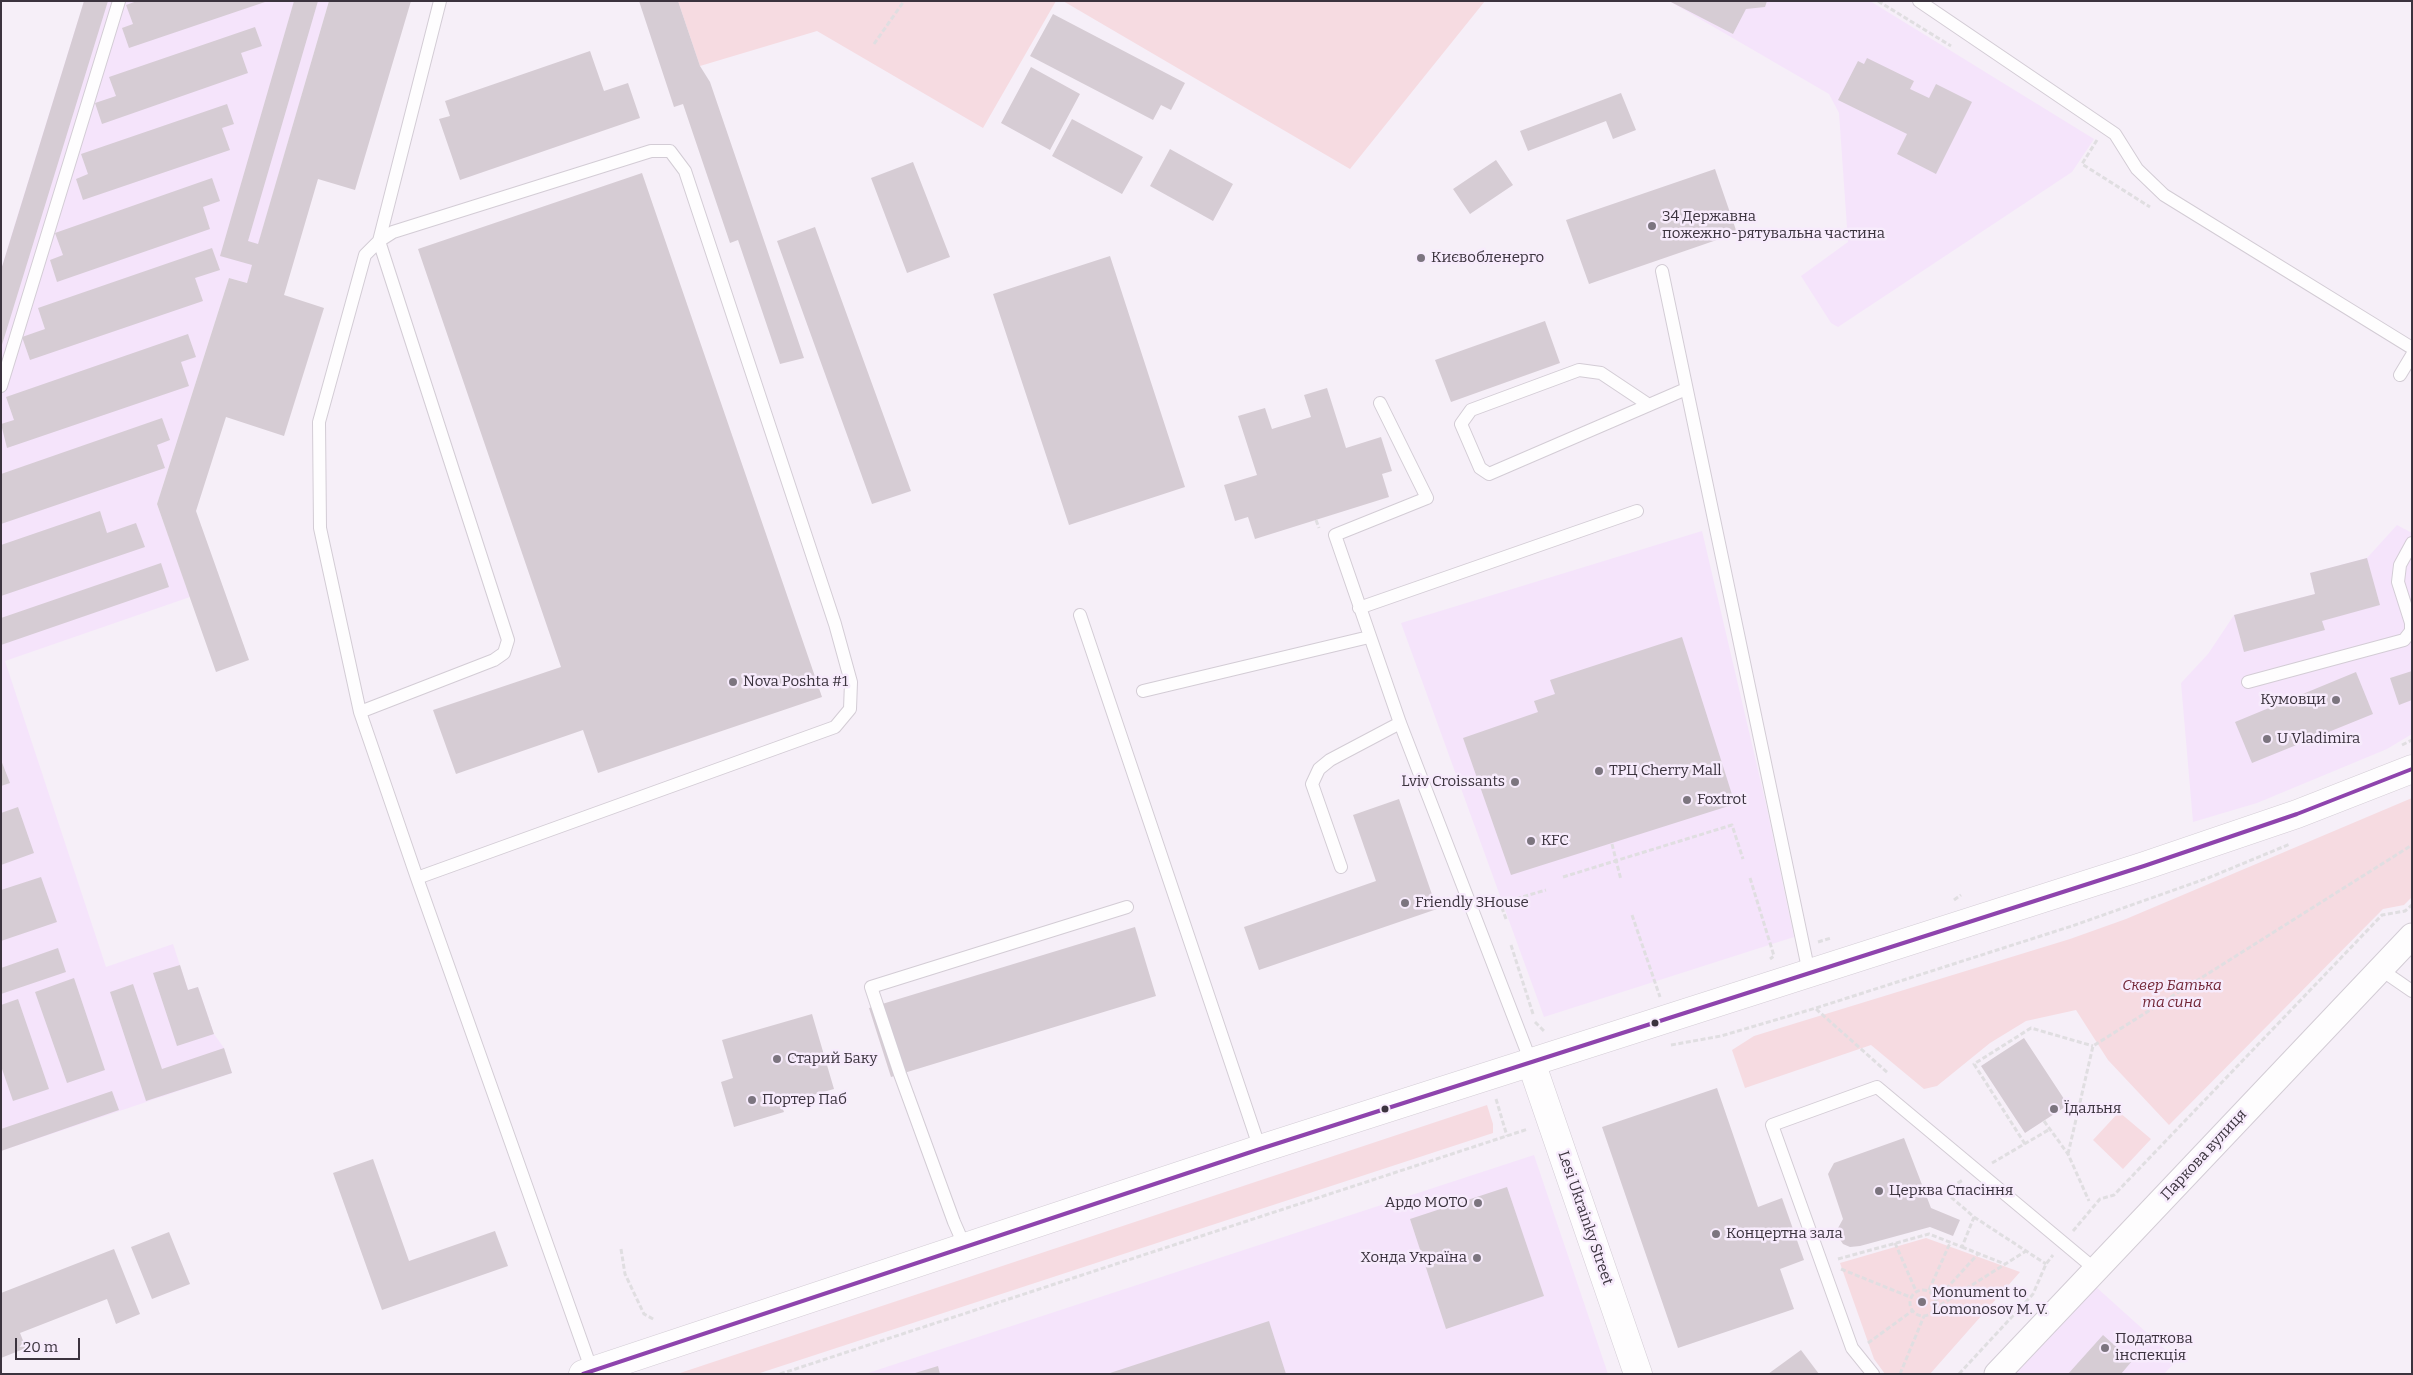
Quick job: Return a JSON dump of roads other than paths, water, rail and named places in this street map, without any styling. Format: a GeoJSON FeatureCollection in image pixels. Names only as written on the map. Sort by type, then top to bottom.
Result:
{"type":"FeatureCollection","features":[{"type":"Feature","properties":{"kind":"main road"},"geometry":{"type":"LineString","coordinates":[[587,1372],[1260,1149],[2144,866],[2297,814],[2412,769]]}},
{"type":"Feature","properties":{"kind":"main road","name":"Lesi Ukrainky Street"},"geometry":{"type":"LineString","coordinates":[[1531,1062],[1638,1374]]}},
{"type":"Feature","properties":{"kind":"street","name":"Паркова вулиця"},"geometry":{"type":"LineString","coordinates":[[1997,1374],[2412,936]]}},
{"type":"Feature","properties":{"kind":"lane"},"geometry":{"type":"LineString","coordinates":[[1,386],[119,1]]}},
{"type":"Feature","properties":{"kind":"lane"},"geometry":{"type":"LineString","coordinates":[[360,712],[494,660],[504,653],[508,640],[379,241],[440,1]]}},
{"type":"Feature","properties":{"kind":"lane"},"geometry":{"type":"LineString","coordinates":[[1919,1],[2115,134],[2137,169],[2164,195],[2412,348]]}},
{"type":"Feature","properties":{"kind":"lane"},"geometry":{"type":"LineString","coordinates":[[417,878],[835,727],[850,709],[851,682],[835,624],[685,172],[670,151],[651,151],[393,232],[379,241],[365,256],[319,422],[320,528],[360,712],[417,878],[587,1372]]}},
{"type":"Feature","properties":{"kind":"lane"},"geometry":{"type":"LineString","coordinates":[[1662,271],[1810,973]]}},
{"type":"Feature","properties":{"kind":"lane"},"geometry":{"type":"LineString","coordinates":[[2400,375],[2412,355]]}},
{"type":"Feature","properties":{"kind":"lane"},"geometry":{"type":"LineString","coordinates":[[1648,405],[1601,373],[1579,370],[1472,410],[1461,424],[1480,468],[1489,474],[1686,389]]}},
{"type":"Feature","properties":{"kind":"lane"},"geometry":{"type":"LineString","coordinates":[[1380,403],[1427,498],[1335,536],[1400,723],[1531,1062]]}},
{"type":"Feature","properties":{"kind":"lane"},"geometry":{"type":"LineString","coordinates":[[1360,608],[1637,512]]}},
{"type":"Feature","properties":{"kind":"lane"},"geometry":{"type":"LineString","coordinates":[[2248,682],[2404,640],[2411,631],[2412,623],[2398,582],[2400,565],[2412,543]]}},
{"type":"Feature","properties":{"kind":"lane"},"geometry":{"type":"LineString","coordinates":[[1080,615],[1260,1149]]}},
{"type":"Feature","properties":{"kind":"lane"},"geometry":{"type":"LineString","coordinates":[[1143,691],[1369,636]]}},
{"type":"Feature","properties":{"kind":"lane"},"geometry":{"type":"LineString","coordinates":[[1341,867],[1312,784],[1319,769],[1330,760],[1400,723]]}},
{"type":"Feature","properties":{"kind":"lane"},"geometry":{"type":"LineString","coordinates":[[965,1247],[954,1222],[914,1111],[872,988],[1127,907]]}},
{"type":"Feature","properties":{"kind":"lane"},"geometry":{"type":"LineString","coordinates":[[2380,969],[2412,991]]}},
{"type":"Feature","properties":{"kind":"lane"},"geometry":{"type":"LineString","coordinates":[[1873,1374],[1852,1348],[1772,1125],[1877,1087],[2096,1270]]}},
{"type":"Feature","properties":{"kind":"place","name":"34 Державна пожежно-рятувальна частина"},"geometry":{"type":"Point","coordinates":[1652,226]}},
{"type":"Feature","properties":{"kind":"place","name":"Києвобленерго"},"geometry":{"type":"Point","coordinates":[1421,258]}},
{"type":"Feature","properties":{"kind":"place","name":"Nova Poshta #1"},"geometry":{"type":"Point","coordinates":[733,682]}},
{"type":"Feature","properties":{"kind":"place","name":"Кумовци"},"geometry":{"type":"Point","coordinates":[2336,700]}},
{"type":"Feature","properties":{"kind":"place","name":"U Vladimira"},"geometry":{"type":"Point","coordinates":[2267,739]}},
{"type":"Feature","properties":{"kind":"place","name":"ТРЦ Cherry Mall"},"geometry":{"type":"Point","coordinates":[1599,771]}},
{"type":"Feature","properties":{"kind":"place","name":"Lviv Croissants"},"geometry":{"type":"Point","coordinates":[1515,782]}},
{"type":"Feature","properties":{"kind":"place","name":"Foxtrot"},"geometry":{"type":"Point","coordinates":[1687,800]}},
{"type":"Feature","properties":{"kind":"place","name":"KFC"},"geometry":{"type":"Point","coordinates":[1531,841]}},
{"type":"Feature","properties":{"kind":"place","name":"Friendly 3House"},"geometry":{"type":"Point","coordinates":[1405,903]}},
{"type":"Feature","properties":{"kind":"place","name":"Старий Баку"},"geometry":{"type":"Point","coordinates":[777,1059]}},
{"type":"Feature","properties":{"kind":"place","name":"Портер Паб"},"geometry":{"type":"Point","coordinates":[752,1100]}},
{"type":"Feature","properties":{"kind":"place","name":"Їдальня"},"geometry":{"type":"Point","coordinates":[2054,1109]}},
{"type":"Feature","properties":{"kind":"place","name":"Церква Спасіння"},"geometry":{"type":"Point","coordinates":[1879,1191]}},
{"type":"Feature","properties":{"kind":"place","name":"Ардо МОТО"},"geometry":{"type":"Point","coordinates":[1478,1203]}},
{"type":"Feature","properties":{"kind":"place","name":"Концертна зала"},"geometry":{"type":"Point","coordinates":[1716,1234]}},
{"type":"Feature","properties":{"kind":"place","name":"Хонда Україна"},"geometry":{"type":"Point","coordinates":[1477,1258]}},
{"type":"Feature","properties":{"kind":"place","name":"Monument to Lomonosov M. V."},"geometry":{"type":"Point","coordinates":[1922,1302]}},
{"type":"Feature","properties":{"kind":"place","name":"Податкова інспекція"},"geometry":{"type":"Point","coordinates":[2105,1348]}},
{"type":"Feature","properties":{"kind":"park label","name":"Сквер Батька та сина"},"geometry":{"type":"Point","coordinates":[2172,994]}}]}
